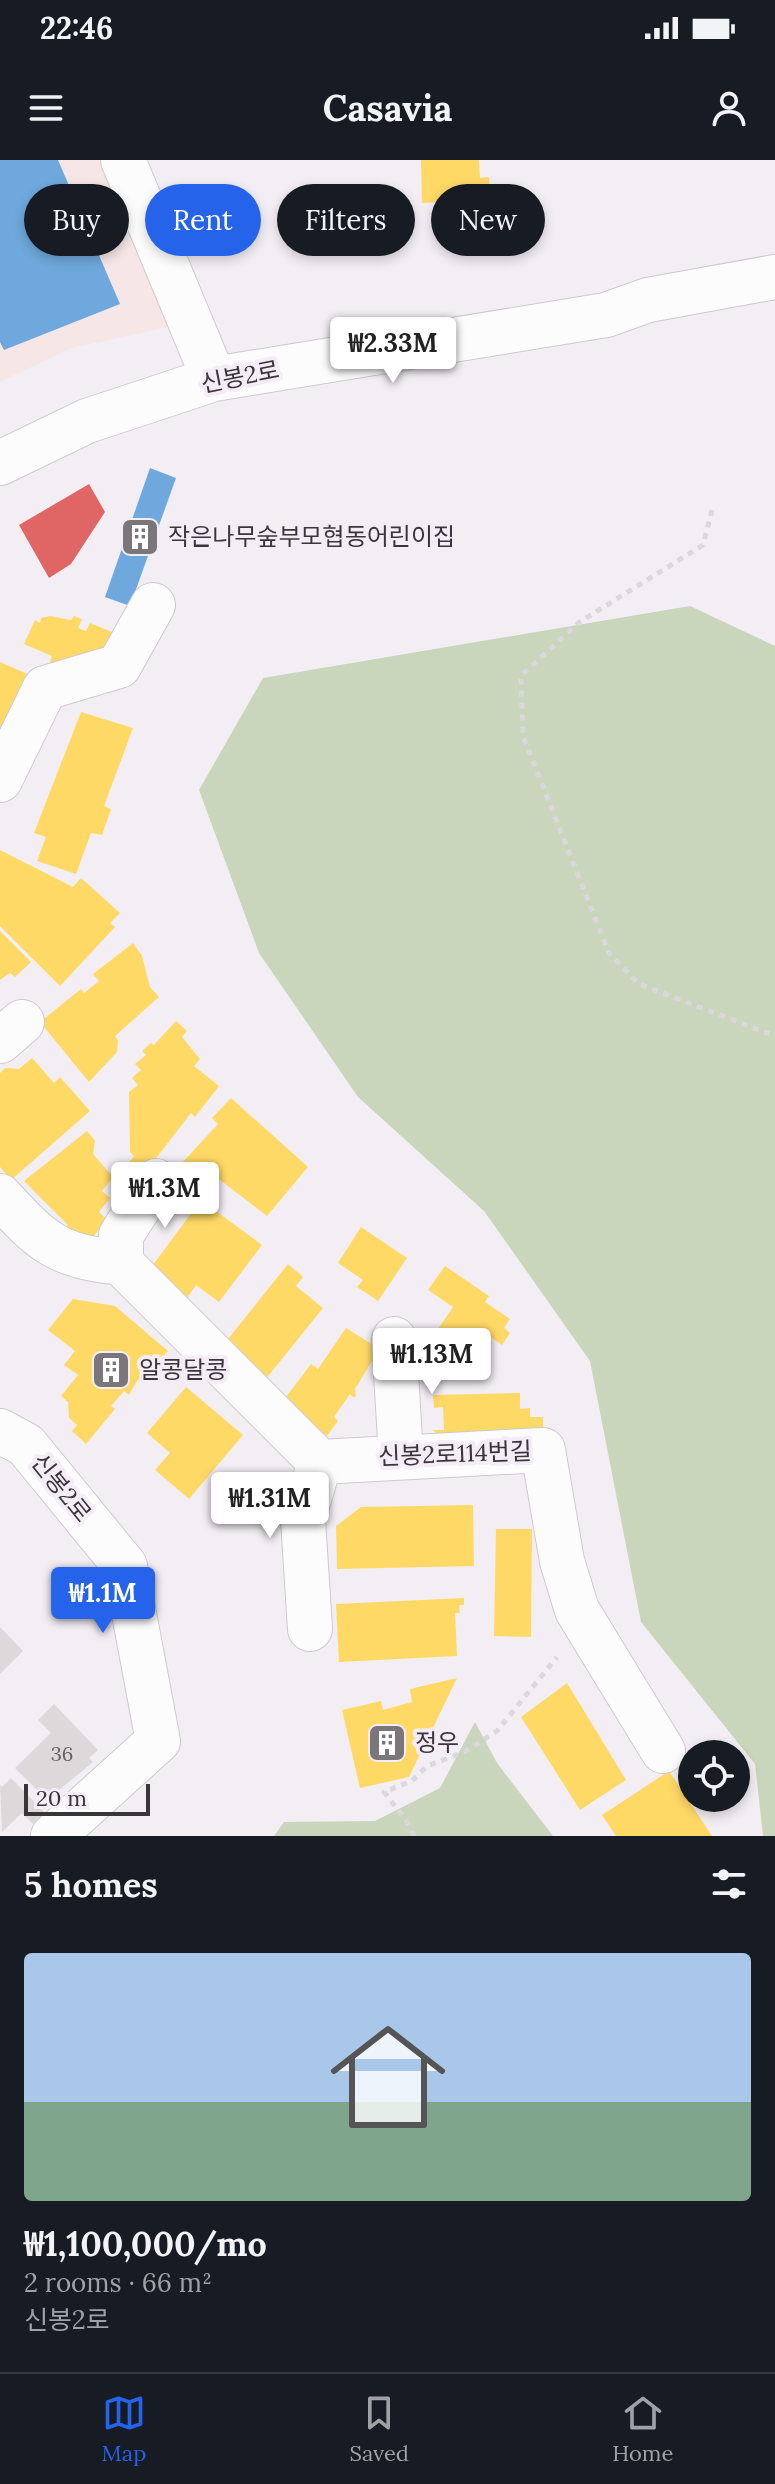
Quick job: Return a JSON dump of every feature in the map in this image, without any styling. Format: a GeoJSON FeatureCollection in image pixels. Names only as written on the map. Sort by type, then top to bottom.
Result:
{"type":"FeatureCollection","features":[{"type":"Feature","properties":{"kind":"street"},"geometry":{"type":"LineString","coordinates":[[123,160],[214,379]]}},
{"type":"Feature","properties":{"kind":"street","name":"신봉2로"},"geometry":{"type":"LineString","coordinates":[[0,463],[87,421],[214,379],[606,315],[648,300],[775,277]]}},
{"type":"Feature","properties":{"kind":"street"},"geometry":{"type":"LineString","coordinates":[[0,780],[45,688],[119,666],[153,605]]}},
{"type":"Feature","properties":{"kind":"street"},"geometry":{"type":"LineString","coordinates":[[121,1263],[121,1235],[156,1181]]}},
{"type":"Feature","properties":{"kind":"street"},"geometry":{"type":"LineString","coordinates":[[0,1196],[39,1238],[79,1258],[121,1263],[320,1462],[303,1519],[310,1629]]}},
{"type":"Feature","properties":{"kind":"street"},"geometry":{"type":"LineString","coordinates":[[394,1339],[401,1457]]}},
{"type":"Feature","properties":{"kind":"street","name":"신봉2로"},"geometry":{"type":"LineString","coordinates":[[0,1431],[26,1445],[125,1566],[158,1741],[53,1836]]}},
{"type":"Feature","properties":{"kind":"street","name":"신봉2로114번길"},"geometry":{"type":"LineString","coordinates":[[320,1462],[543,1450],[562,1561],[577,1610],[663,1751]]}},
{"type":"Feature","properties":{"kind":"path"},"geometry":{"type":"LineString","coordinates":[[712,510],[703,545],[578,623],[521,676],[523,736],[609,953],[639,984],[775,1036]]}},
{"type":"Feature","properties":{"kind":"path"},"geometry":{"type":"LineString","coordinates":[[414,1836],[384,1792],[412,1781],[427,1766],[464,1752],[497,1731],[557,1658],[588,1628]]}},
{"type":"Feature","properties":{"kind":"shaded area"},"geometry":{"type":"Polygon","coordinates":[[[0,160],[109,160],[120,184],[24,184],[24,256],[129,256],[129,204],[145,240],[145,256],[152,256],[183,324],[71,348],[0,382],[0,160]]]}},
{"type":"Feature","properties":{"kind":"green space"},"geometry":{"type":"Polygon","coordinates":[[[690,606],[775,646],[775,1836],[763,1836],[750,1740],[736,1740],[641,1622],[590,1361],[484,1211],[358,1097],[259,953],[199,790],[263,678],[690,606]]]}},
{"type":"Feature","properties":{"kind":"green space"},"geometry":{"type":"Polygon","coordinates":[[[475,1722],[497,1763],[553,1836],[274,1836],[284,1822],[375,1821],[440,1788],[475,1722]]]}},
{"type":"Feature","properties":{"kind":"building: Homes"},"geometry":{"type":"Polygon","coordinates":[[[421,160],[479,160],[480,178],[489,177],[489,184],[431,184],[431,203],[422,203],[421,160]]]}},
{"type":"Feature","properties":{"kind":"building: Homes"},"geometry":{"type":"Polygon","coordinates":[[[50,616],[71,620],[74,616],[82,619],[78,628],[86,631],[90,623],[117,634],[111,648],[63,667],[50,662],[52,656],[24,644],[35,620],[40,623],[41,618],[50,616]]]}},
{"type":"Feature","properties":{"kind":"building: Homes"},"geometry":{"type":"Polygon","coordinates":[[[0,662],[39,679],[15,734],[0,728],[0,662]]]}},
{"type":"Feature","properties":{"kind":"building: Homes"},"geometry":{"type":"Polygon","coordinates":[[[81,712],[133,728],[104,806],[111,809],[102,835],[91,833],[76,874],[37,861],[46,837],[34,833],[81,712]]]}},
{"type":"Feature","properties":{"kind":"building: Homes"},"geometry":{"type":"Polygon","coordinates":[[[0,850],[73,887],[81,878],[120,913],[110,923],[115,927],[60,986],[0,926],[0,850]]]}},
{"type":"Feature","properties":{"kind":"building: Homes"},"geometry":{"type":"Polygon","coordinates":[[[0,931],[31,962],[15,977],[10,973],[0,980],[0,931]]]}},
{"type":"Feature","properties":{"kind":"building: Homes"},"geometry":{"type":"Polygon","coordinates":[[[133,943],[142,956],[150,987],[159,997],[115,1036],[117,1052],[89,1082],[40,1022],[81,989],[84,993],[99,981],[93,974],[133,943]]]}},
{"type":"Feature","properties":{"kind":"building: Homes"},"geometry":{"type":"Polygon","coordinates":[[[176,1021],[187,1031],[182,1037],[200,1059],[194,1066],[219,1086],[195,1117],[191,1113],[143,1175],[128,1164],[134,1156],[130,1152],[129,1092],[138,1085],[132,1078],[141,1070],[135,1064],[146,1055],[142,1051],[151,1043],[154,1045],[176,1021]]]}},
{"type":"Feature","properties":{"kind":"building: Homes"},"geometry":{"type":"Polygon","coordinates":[[[32,1058],[54,1083],[60,1077],[90,1111],[11,1180],[0,1167],[0,1073],[5,1068],[19,1069],[32,1058]]]}},
{"type":"Feature","properties":{"kind":"building: Homes"},"geometry":{"type":"Polygon","coordinates":[[[231,1098],[308,1167],[267,1216],[207,1170],[199,1179],[180,1165],[218,1124],[212,1118],[231,1098]]]}},
{"type":"Feature","properties":{"kind":"building: Homes"},"geometry":{"type":"Polygon","coordinates":[[[87,1131],[95,1141],[93,1154],[113,1177],[102,1191],[110,1198],[99,1212],[107,1220],[79,1254],[60,1233],[68,1225],[24,1181],[87,1131]]]}},
{"type":"Feature","properties":{"kind":"building: Homes"},"geometry":{"type":"Polygon","coordinates":[[[201,1200],[262,1245],[219,1302],[196,1285],[185,1301],[147,1273],[201,1200]]]}},
{"type":"Feature","properties":{"kind":"building: Homes"},"geometry":{"type":"Polygon","coordinates":[[[361,1227],[407,1258],[378,1301],[357,1287],[363,1280],[338,1263],[361,1227]]]}},
{"type":"Feature","properties":{"kind":"building: Homes"},"geometry":{"type":"Polygon","coordinates":[[[288,1264],[303,1277],[296,1286],[323,1308],[261,1385],[224,1344],[288,1264]]]}},
{"type":"Feature","properties":{"kind":"building: Homes"},"geometry":{"type":"Polygon","coordinates":[[[445,1266],[489,1296],[485,1302],[510,1319],[504,1328],[510,1333],[502,1345],[480,1330],[473,1341],[459,1332],[455,1340],[438,1329],[453,1307],[428,1290],[445,1266]]]}},
{"type":"Feature","properties":{"kind":"building: Homes","name":"알콩달콩"},"geometry":{"type":"Polygon","coordinates":[[[73,1299],[115,1306],[168,1351],[141,1382],[138,1379],[129,1395],[124,1391],[111,1406],[115,1409],[86,1444],[72,1431],[77,1425],[69,1418],[68,1402],[61,1396],[78,1375],[64,1365],[75,1351],[48,1330],[73,1299]]]}},
{"type":"Feature","properties":{"kind":"building: Homes"},"geometry":{"type":"Polygon","coordinates":[[[346,1328],[375,1346],[375,1356],[355,1389],[354,1398],[350,1394],[334,1417],[338,1421],[327,1436],[283,1401],[311,1364],[318,1369],[346,1328]]]}},
{"type":"Feature","properties":{"kind":"building: Homes"},"geometry":{"type":"Polygon","coordinates":[[[186,1387],[243,1435],[189,1499],[155,1470],[170,1453],[147,1433],[186,1387]]]}},
{"type":"Feature","properties":{"kind":"building: Homes"},"geometry":{"type":"Polygon","coordinates":[[[520,1393],[520,1409],[530,1408],[530,1417],[543,1417],[543,1435],[449,1445],[433,1430],[444,1430],[443,1407],[434,1408],[433,1395],[520,1393]]]}},
{"type":"Feature","properties":{"kind":"building: Homes"},"geometry":{"type":"Polygon","coordinates":[[[473,1505],[474,1566],[337,1569],[336,1526],[361,1507],[473,1505]]]}},
{"type":"Feature","properties":{"kind":"building: Homes"},"geometry":{"type":"Polygon","coordinates":[[[496,1529],[532,1529],[531,1637],[494,1636],[496,1529]]]}},
{"type":"Feature","properties":{"kind":"building: Homes"},"geometry":{"type":"Polygon","coordinates":[[[464,1598],[464,1605],[459,1605],[460,1613],[455,1613],[457,1656],[339,1662],[336,1604],[464,1598]]]}},
{"type":"Feature","properties":{"kind":"building: Homes","name":"정우"},"geometry":{"type":"Polygon","coordinates":[[[457,1678],[409,1777],[360,1788],[342,1710],[381,1701],[383,1710],[412,1702],[410,1689],[457,1678]]]}},
{"type":"Feature","properties":{"kind":"building: Homes"},"geometry":{"type":"Polygon","coordinates":[[[567,1683],[626,1780],[580,1810],[521,1717],[567,1683]]]}},
{"type":"Feature","properties":{"kind":"building: Homes"},"geometry":{"type":"Polygon","coordinates":[[[669,1771],[678,1785],[678,1812],[696,1812],[712,1836],[616,1836],[602,1815],[669,1771]]]}},
{"type":"Feature","properties":{"kind":"building: Shops"},"geometry":{"type":"Polygon","coordinates":[[[89,484],[105,512],[71,564],[49,578],[19,525],[89,484]]]}},
{"type":"Feature","properties":{"kind":"building: Schools"},"geometry":{"type":"Polygon","coordinates":[[[0,160],[58,160],[68,184],[24,184],[24,256],[99,256],[120,304],[4,350],[0,342],[0,160]]]}},
{"type":"Feature","properties":{"kind":"building: Schools","name":"작은나무숲부모협동어린이집"},"geometry":{"type":"Polygon","coordinates":[[[150,468],[176,478],[130,606],[105,597],[150,468]]]}},
{"type":"Feature","properties":{"kind":"building: Other"},"geometry":{"type":"Polygon","coordinates":[[[0,1627],[23,1651],[0,1674],[0,1627]]]}},
{"type":"Feature","properties":{"kind":"building: Other"},"geometry":{"type":"Polygon","coordinates":[[[54,1704],[98,1750],[89,1758],[93,1762],[47,1800],[15,1768],[51,1733],[38,1720],[54,1704]]]}},
{"type":"Feature","properties":{"kind":"building: Other"},"geometry":{"type":"Polygon","coordinates":[[[11,1778],[44,1812],[33,1824],[22,1813],[2,1832],[0,1785],[2,1787],[11,1778]]]}},
{"type":"Feature","properties":{"kind":"place","name":"작은나무숲부모협동어린이집"},"geometry":{"type":"Point","coordinates":[140,537]}},
{"type":"Feature","properties":{"kind":"place","name":"알콩달콩"},"geometry":{"type":"Point","coordinates":[111,1370]}},
{"type":"Feature","properties":{"kind":"place","name":"정우"},"geometry":{"type":"Point","coordinates":[387,1743]}}]}
